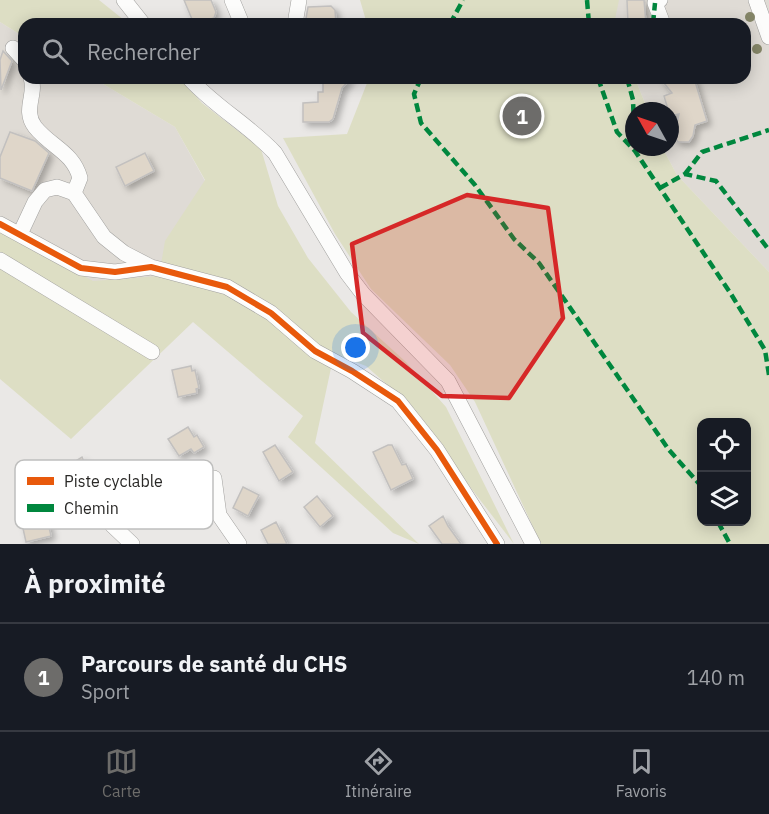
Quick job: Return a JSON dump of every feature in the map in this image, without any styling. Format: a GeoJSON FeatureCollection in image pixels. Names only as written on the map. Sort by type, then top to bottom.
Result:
{"type":"FeatureCollection","features":[{"type":"Feature","properties":{"kind":"street"},"geometry":{"type":"LineString","coordinates":[[124,0],[138,18]]}},
{"type":"Feature","properties":{"kind":"street"},"geometry":{"type":"LineString","coordinates":[[232,0],[240,18]]}},
{"type":"Feature","properties":{"kind":"street"},"geometry":{"type":"LineString","coordinates":[[296,18],[299,0]]}},
{"type":"Feature","properties":{"kind":"street"},"geometry":{"type":"LineString","coordinates":[[660,0],[656,3],[661,18]]}},
{"type":"Feature","properties":{"kind":"street"},"geometry":{"type":"LineString","coordinates":[[756,0],[768,28]]}},
{"type":"Feature","properties":{"kind":"street"},"geometry":{"type":"LineString","coordinates":[[13,48],[18,53]]}},
{"type":"Feature","properties":{"kind":"street"},"geometry":{"type":"LineString","coordinates":[[33,84],[27,108],[34,126],[76,164],[80,178],[74,193]]}},
{"type":"Feature","properties":{"kind":"street"},"geometry":{"type":"LineString","coordinates":[[194,84],[207,98],[264,141],[275,153],[347,273],[363,294],[448,381],[533,544]]}},
{"type":"Feature","properties":{"kind":"street"},"geometry":{"type":"LineString","coordinates":[[20,234],[31,208],[45,190],[57,187],[74,193],[104,237],[124,253],[151,267],[226,287],[271,313],[315,351],[352,371],[398,401],[437,450],[497,544]]}},
{"type":"Feature","properties":{"kind":"street"},"geometry":{"type":"LineString","coordinates":[[0,224],[81,268],[115,272],[151,267]]}},
{"type":"Feature","properties":{"kind":"street"},"geometry":{"type":"LineString","coordinates":[[0,260],[152,352]]}},
{"type":"Feature","properties":{"kind":"street"},"geometry":{"type":"LineString","coordinates":[[214,478],[219,515],[239,544]]}},
{"type":"Feature","properties":{"kind":"street"},"geometry":{"type":"LineString","coordinates":[[116,529],[132,544]]}},
{"type":"Feature","properties":{"kind":"highlighted area"},"geometry":{"type":"Polygon","coordinates":[[[467,195],[548,208],[563,318],[509,398],[442,396],[363,333],[352,244],[467,195]]]}},
{"type":"Feature","properties":{"kind":"shaded area"},"geometry":{"type":"Polygon","coordinates":[[[605,0],[769,0],[769,272],[677,175],[667,156],[679,156],[679,102],[644,102],[637,84],[751,84],[751,18],[612,18],[605,0]]]}},
{"type":"Feature","properties":{"kind":"shaded area"},"geometry":{"type":"Polygon","coordinates":[[[0,22],[18,33],[18,84],[103,84],[175,127],[205,181],[156,291],[0,287],[0,22]]]}},
{"type":"Feature","properties":{"kind":"green space"},"geometry":{"type":"Polygon","coordinates":[[[0,0],[99,0],[122,18],[18,18],[18,33],[0,22],[0,0]]]}},
{"type":"Feature","properties":{"kind":"green space"},"geometry":{"type":"Polygon","coordinates":[[[360,0],[619,0],[615,18],[365,18],[360,0]]]}},
{"type":"Feature","properties":{"kind":"green space"},"geometry":{"type":"Polygon","coordinates":[[[103,84],[185,84],[202,103],[261,149],[278,206],[308,258],[351,312],[406,362],[446,407],[514,544],[400,396],[366,366],[334,354],[315,443],[419,544],[393,533],[288,437],[303,416],[193,322],[71,439],[0,379],[0,229],[93,281],[159,276],[165,241],[205,180],[175,127],[103,84]]]}},
{"type":"Feature","properties":{"kind":"green space"},"geometry":{"type":"Polygon","coordinates":[[[367,84],[637,84],[644,102],[625,102],[625,156],[667,156],[677,175],[769,272],[769,544],[541,544],[475,402],[450,365],[371,289],[335,234],[283,138],[347,134],[367,84]]]}},
{"type":"Feature","properties":{"kind":"building"},"geometry":{"type":"Polygon","coordinates":[[[184,0],[211,0],[216,12],[214,18],[192,18],[184,0]]]}},
{"type":"Feature","properties":{"kind":"building"},"geometry":{"type":"Polygon","coordinates":[[[627,0],[644,0],[646,18],[628,18],[627,0]]]}},
{"type":"Feature","properties":{"kind":"building"},"geometry":{"type":"Polygon","coordinates":[[[331,6],[335,10],[336,18],[306,18],[308,7],[331,6]]]}},
{"type":"Feature","properties":{"kind":"building"},"geometry":{"type":"Polygon","coordinates":[[[3,51],[12,61],[1,90],[0,60],[3,51]]]}},
{"type":"Feature","properties":{"kind":"building"},"geometry":{"type":"Polygon","coordinates":[[[323,84],[346,84],[342,88],[333,119],[329,122],[303,122],[303,103],[318,102],[318,92],[323,92],[323,84]]]}},
{"type":"Feature","properties":{"kind":"building"},"geometry":{"type":"Polygon","coordinates":[[[665,84],[696,84],[707,121],[695,125],[689,142],[679,142],[679,102],[666,102],[664,96],[672,93],[665,84]]]}},
{"type":"Feature","properties":{"kind":"building"},"geometry":{"type":"Polygon","coordinates":[[[10,132],[35,141],[49,153],[32,191],[0,178],[0,157],[10,132]]]}},
{"type":"Feature","properties":{"kind":"building"},"geometry":{"type":"Polygon","coordinates":[[[145,153],[154,171],[125,186],[116,167],[145,153]]]}},
{"type":"Feature","properties":{"kind":"building"},"geometry":{"type":"Polygon","coordinates":[[[191,366],[192,371],[195,370],[199,388],[196,389],[197,393],[178,397],[172,370],[191,366]]]}},
{"type":"Feature","properties":{"kind":"building"},"geometry":{"type":"Polygon","coordinates":[[[188,427],[194,437],[197,435],[204,447],[194,453],[191,449],[179,456],[168,439],[188,427]]]}},
{"type":"Feature","properties":{"kind":"building"},"geometry":{"type":"Polygon","coordinates":[[[275,445],[293,472],[279,481],[263,452],[275,445]]]}},
{"type":"Feature","properties":{"kind":"building"},"geometry":{"type":"Polygon","coordinates":[[[392,445],[402,465],[406,464],[413,479],[391,490],[373,452],[392,445]]]}},
{"type":"Feature","properties":{"kind":"building"},"geometry":{"type":"Polygon","coordinates":[[[243,487],[259,495],[248,516],[233,508],[243,487]]]}},
{"type":"Feature","properties":{"kind":"building"},"geometry":{"type":"Polygon","coordinates":[[[317,496],[333,516],[320,527],[304,507],[317,496]]]}},
{"type":"Feature","properties":{"kind":"building"},"geometry":{"type":"Polygon","coordinates":[[[443,516],[461,544],[442,544],[429,526],[443,516]]]}},
{"type":"Feature","properties":{"kind":"building"},"geometry":{"type":"Polygon","coordinates":[[[276,522],[287,544],[268,544],[261,530],[276,522]]]}},
{"type":"Feature","properties":{"kind":"building"},"geometry":{"type":"Polygon","coordinates":[[[23,529],[49,529],[51,536],[26,542],[23,529]]]}},
{"type":"Feature","properties":{"kind":"marked path"},"geometry":{"type":"LineString","coordinates":[[453,18],[463,0]]}},
{"type":"Feature","properties":{"kind":"marked path"},"geometry":{"type":"LineString","coordinates":[[587,0],[588,18]]}},
{"type":"Feature","properties":{"kind":"marked path"},"geometry":{"type":"LineString","coordinates":[[654,18],[655,3]]}},
{"type":"Feature","properties":{"kind":"marked path"},"geometry":{"type":"LineString","coordinates":[[418,84],[414,94],[421,123],[475,185],[514,239],[539,263],[669,450],[697,481]]}},
{"type":"Feature","properties":{"kind":"marked path"},"geometry":{"type":"LineString","coordinates":[[600,84],[617,132],[635,151],[731,294],[765,350],[769,375]]}},
{"type":"Feature","properties":{"kind":"marked path"},"geometry":{"type":"LineString","coordinates":[[629,84],[633,102]]}},
{"type":"Feature","properties":{"kind":"marked path"},"geometry":{"type":"LineString","coordinates":[[685,174],[702,152],[769,130]]}},
{"type":"Feature","properties":{"kind":"marked path"},"geometry":{"type":"LineString","coordinates":[[660,188],[685,174],[716,181],[769,250]]}},
{"type":"Feature","properties":{"kind":"marked path"},"geometry":{"type":"LineString","coordinates":[[720,526],[730,544]]}},
{"type":"Feature","properties":{"kind":"cycle path"},"geometry":{"type":"LineString","coordinates":[[0,224],[81,268],[115,272],[151,267],[227,287],[271,313],[315,351],[352,371],[398,401],[437,450],[497,544]]}},
{"type":"Feature","properties":{"kind":"place","name":"Parcours de santé du CHS"},"geometry":{"type":"Point","coordinates":[522,116]}}]}
